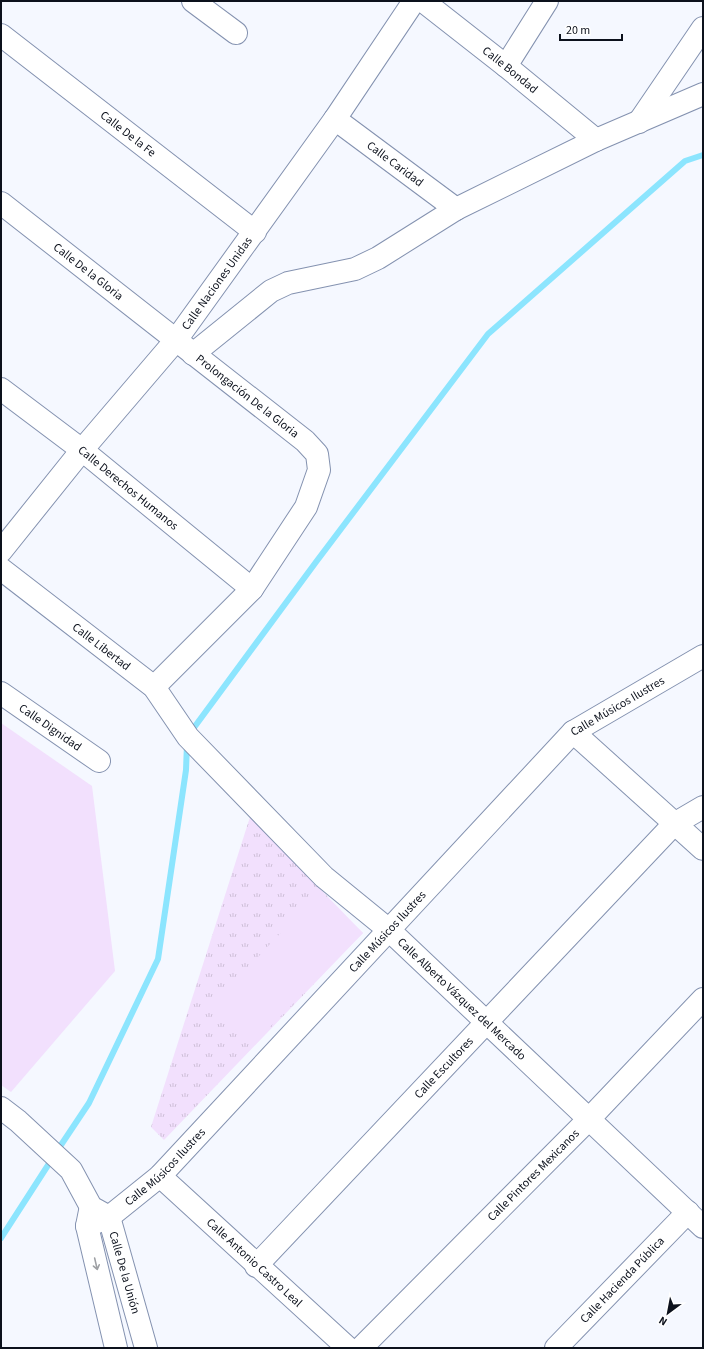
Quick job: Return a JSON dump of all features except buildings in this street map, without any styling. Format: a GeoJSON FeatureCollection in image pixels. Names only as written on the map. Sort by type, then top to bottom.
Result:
{"type":"FeatureCollection","features":[{"type":"Feature","properties":{"kind":"street"},"geometry":{"type":"LineString","coordinates":[[193,1],[236,33]]}},
{"type":"Feature","properties":{"kind":"street","name":"Calle Naciones Unidas"},"geometry":{"type":"LineString","coordinates":[[1,551],[82,450],[176,340],[335,119],[414,1]]}},
{"type":"Feature","properties":{"kind":"street","name":"Calle Bondad"},"geometry":{"type":"LineString","coordinates":[[423,1],[506,66],[596,140]]}},
{"type":"Feature","properties":{"kind":"street"},"geometry":{"type":"LineString","coordinates":[[506,66],[547,1]]}},
{"type":"Feature","properties":{"kind":"street"},"geometry":{"type":"LineString","coordinates":[[639,122],[703,28]]}},
{"type":"Feature","properties":{"kind":"street","name":"Calle De la Fe"},"geometry":{"type":"LineString","coordinates":[[1,35],[255,232]]}},
{"type":"Feature","properties":{"kind":"street"},"geometry":{"type":"LineString","coordinates":[[193,354],[271,291],[288,283],[354,269],[378,258],[456,209],[596,140],[703,94]]}},
{"type":"Feature","properties":{"kind":"street","name":"Calle Caridad"},"geometry":{"type":"LineString","coordinates":[[335,119],[456,209]]}},
{"type":"Feature","properties":{"kind":"street","name":"Calle De la Gloria"},"geometry":{"type":"LineString","coordinates":[[1,203],[176,340]]}},
{"type":"Feature","properties":{"kind":"street","name":"Prolongación De la Gloria"},"geometry":{"type":"LineString","coordinates":[[176,340],[305,441],[317,454],[319,470],[306,507],[252,589]]}},
{"type":"Feature","properties":{"kind":"street","name":"Calle Derechos Humanos"},"geometry":{"type":"LineString","coordinates":[[1,389],[82,450],[252,589]]}},
{"type":"Feature","properties":{"kind":"street","name":"Calle Libertad"},"geometry":{"type":"LineString","coordinates":[[1,569],[154,687],[188,737]]}},
{"type":"Feature","properties":{"kind":"street"},"geometry":{"type":"LineString","coordinates":[[154,687],[252,589]]}},
{"type":"Feature","properties":{"kind":"street","name":"Calle Músicos Ilustres"},"geometry":{"type":"LineString","coordinates":[[96,1217],[160,1176],[573,732],[703,656]]}},
{"type":"Feature","properties":{"kind":"street","name":"Calle Dignidad"},"geometry":{"type":"LineString","coordinates":[[1,693],[99,761]]}},
{"type":"Feature","properties":{"kind":"street"},"geometry":{"type":"LineString","coordinates":[[573,732],[703,850]]}},
{"type":"Feature","properties":{"kind":"street","name":"Calle Alberto Vázquez del Mercado"},"geometry":{"type":"LineString","coordinates":[[188,737],[324,877],[389,930],[590,1118],[695,1220]]}},
{"type":"Feature","properties":{"kind":"street","name":"Calle Escultores"},"geometry":{"type":"LineString","coordinates":[[256,1266],[486,1021],[674,824],[703,807]]}},
{"type":"Feature","properties":{"kind":"street","name":"Calle Pintores Mexicanos"},"geometry":{"type":"LineString","coordinates":[[361,1348],[590,1118],[699,1012]]}},
{"type":"Feature","properties":{"kind":"street","name":"Calle De la Unión"},"geometry":{"type":"LineString","coordinates":[[1,1108],[18,1121],[71,1170],[96,1217],[146,1348]]}},
{"type":"Feature","properties":{"kind":"street","name":"Calle Antonio Castro Leal"},"geometry":{"type":"LineString","coordinates":[[160,1176],[256,1266],[348,1348]]}},
{"type":"Feature","properties":{"kind":"street","name":"Calle De la Unión"},"geometry":{"type":"LineString","coordinates":[[96,1217],[116,1348]]}},
{"type":"Feature","properties":{"kind":"street","name":"Calle Hacienda Pública"},"geometry":{"type":"LineString","coordinates":[[556,1348],[695,1220]]}},
{"type":"Feature","properties":{"kind":"green space"},"geometry":{"type":"Polygon","coordinates":[[[1,723],[92,786],[115,971],[11,1092],[1,1085],[1,723]]]}},
{"type":"Feature","properties":{"kind":"green space"},"geometry":{"type":"Polygon","coordinates":[[[250,817],[363,933],[164,1140],[151,1127],[250,817]]]}},
{"type":"Feature","properties":{"kind":"green space"},"geometry":{"type":"Polygon","coordinates":[[[319,892],[363,933],[251,1046],[212,1006],[319,892]]]}},
{"type":"Feature","properties":{"kind":"waterway"},"geometry":{"type":"LineString","coordinates":[[190,733],[316,562],[488,334],[685,161],[703,155]]}},
{"type":"Feature","properties":{"kind":"waterway"},"geometry":{"type":"LineString","coordinates":[[57,1151],[89,1103],[158,959],[186,770],[187,744]]}},
{"type":"Feature","properties":{"kind":"waterway"},"geometry":{"type":"LineString","coordinates":[[1,1238],[52,1159]]}}]}
